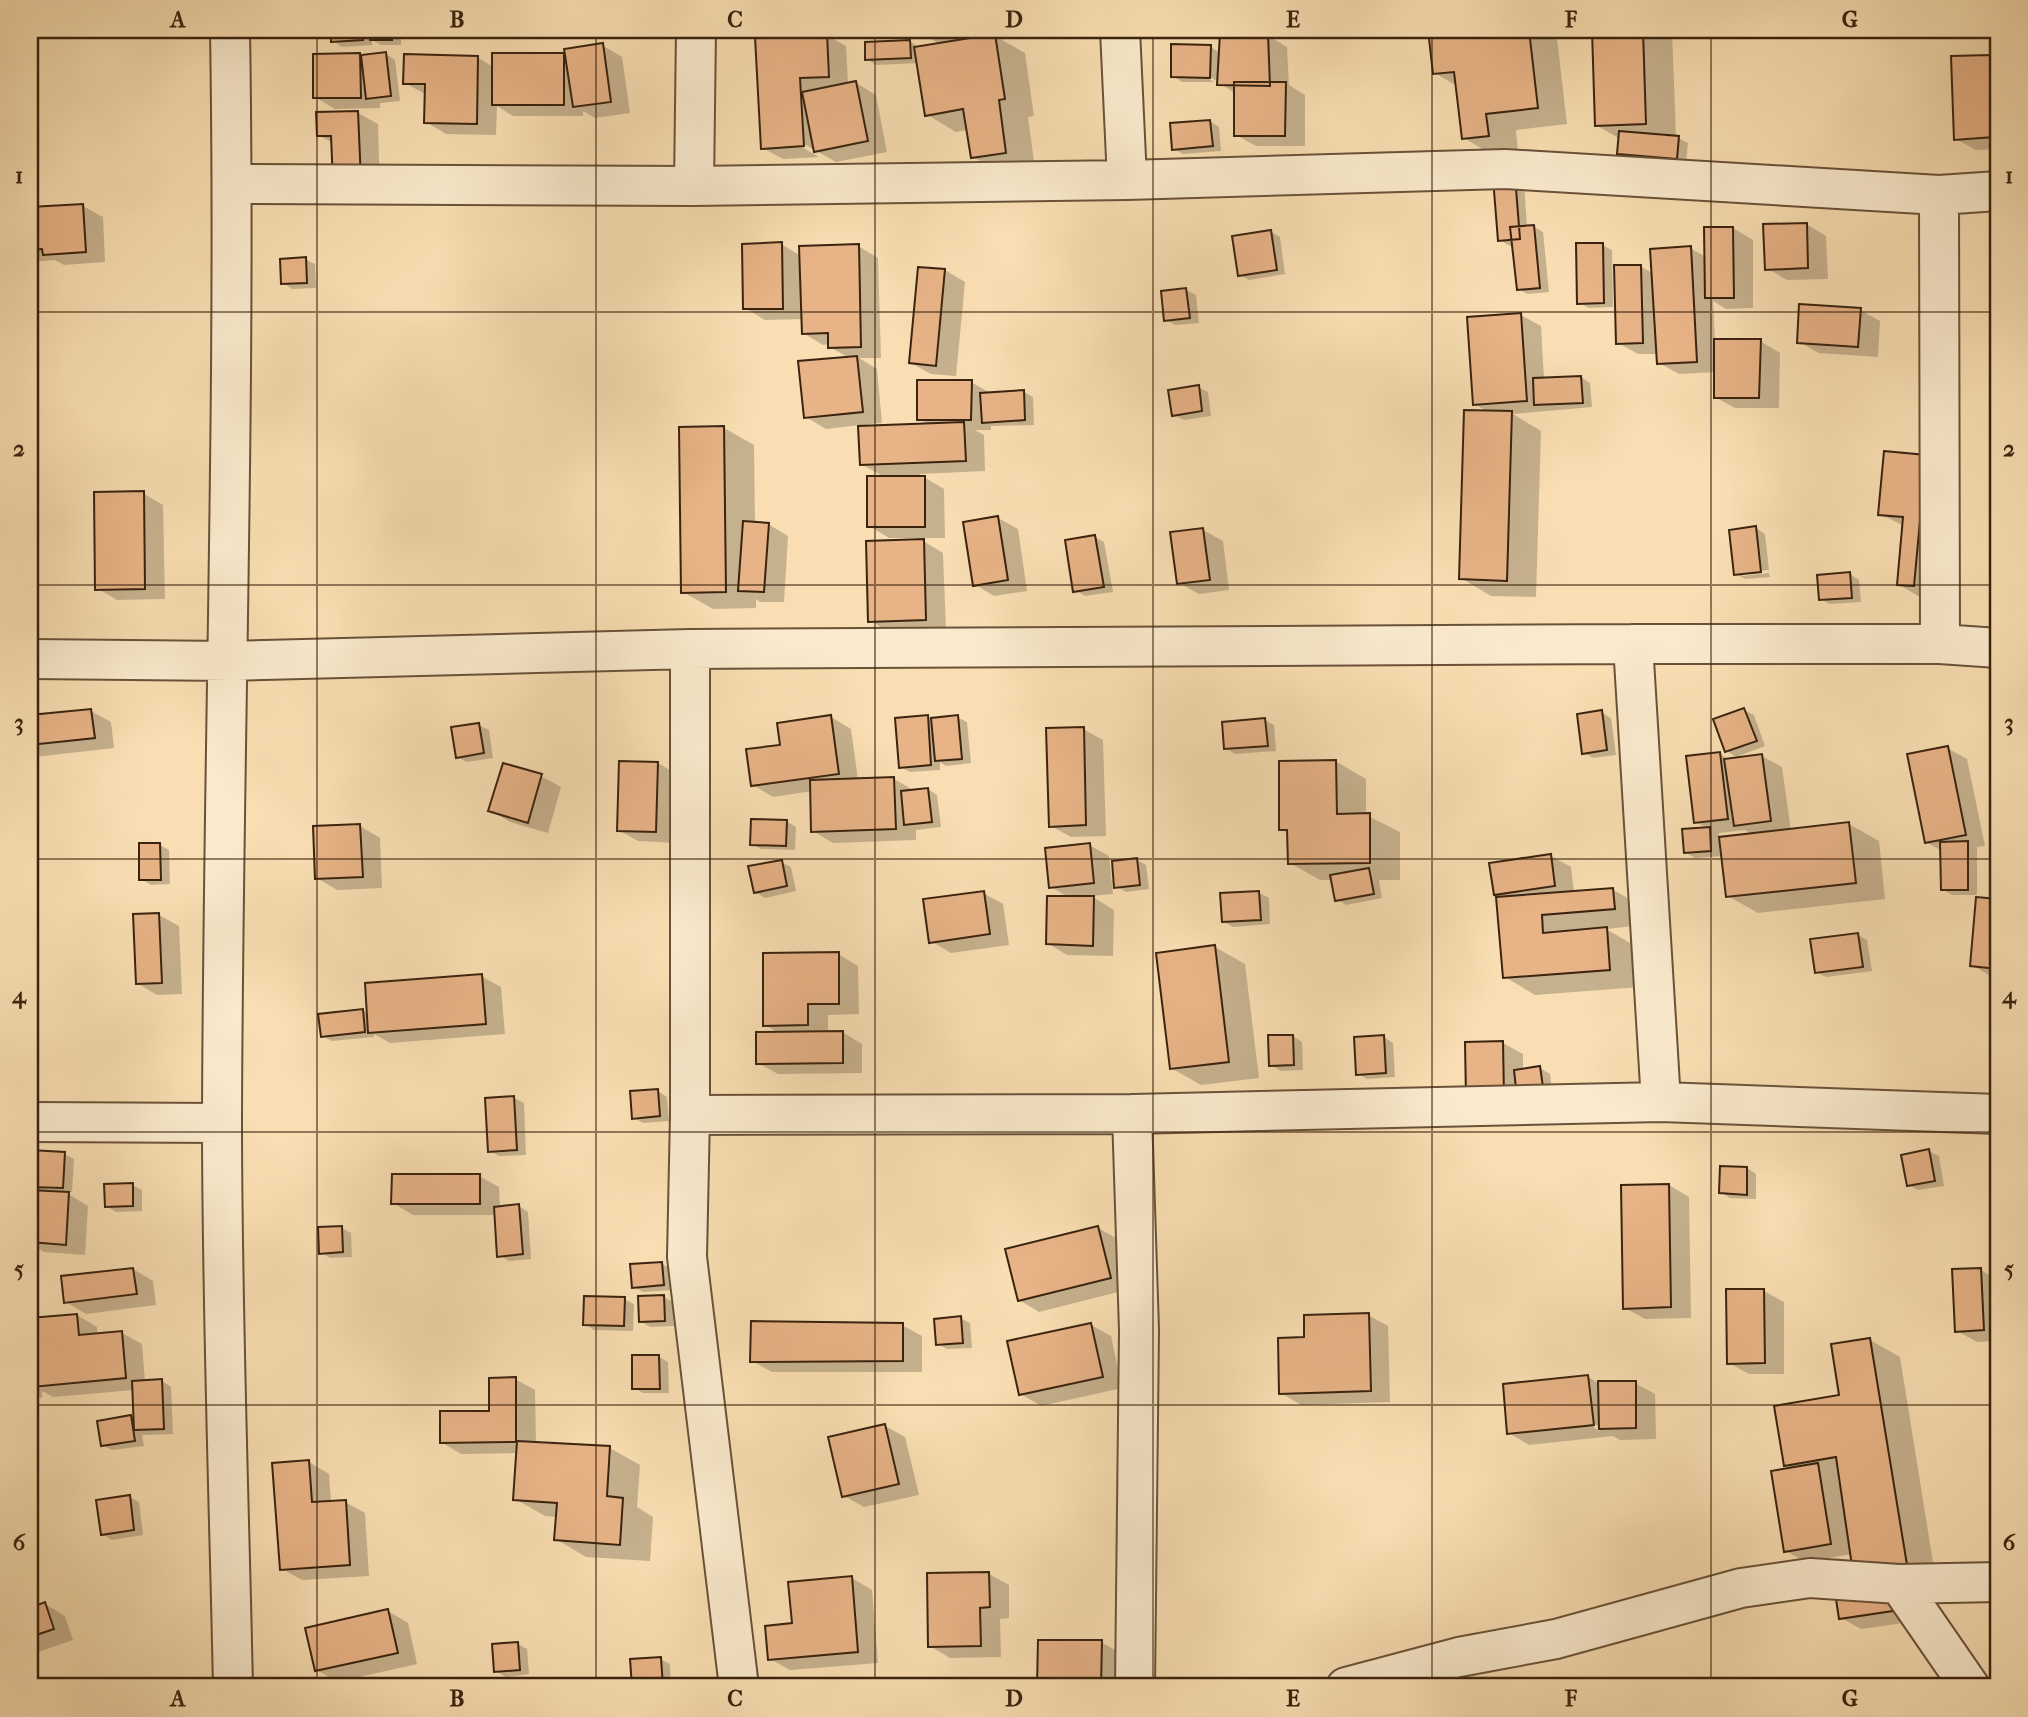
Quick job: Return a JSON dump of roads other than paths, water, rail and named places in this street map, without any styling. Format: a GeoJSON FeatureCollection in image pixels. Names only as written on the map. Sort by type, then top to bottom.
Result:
{"type":"FeatureCollection","features":[{"type":"Feature","properties":{"kind":"street"},"geometry":{"type":"LineString","coordinates":[[230,30],[232,184],[229,661],[222,1123],[233,1687]]}},
{"type":"Feature","properties":{"kind":"street"},"geometry":{"type":"LineString","coordinates":[[694,186],[696,30]]}},
{"type":"Feature","properties":{"kind":"street"},"geometry":{"type":"LineString","coordinates":[[1121,30],[1127,180]]}},
{"type":"Feature","properties":{"kind":"street"},"geometry":{"type":"LineString","coordinates":[[232,184],[694,186],[1127,180],[1505,169],[1939,195],[1998,191]]}},
{"type":"Feature","properties":{"kind":"street"},"geometry":{"type":"LineString","coordinates":[[1939,195],[1940,644]]}},
{"type":"Feature","properties":{"kind":"street"},"geometry":{"type":"LineString","coordinates":[[30,659],[229,661],[690,649],[1633,644],[1940,644],[1998,649]]}},
{"type":"Feature","properties":{"kind":"street"},"geometry":{"type":"LineString","coordinates":[[1633,644],[1661,1102]]}},
{"type":"Feature","properties":{"kind":"street"},"geometry":{"type":"LineString","coordinates":[[690,649],[690,1115],[687,1257],[739,1687]]}},
{"type":"Feature","properties":{"kind":"street"},"geometry":{"type":"LineString","coordinates":[[690,1115],[1132,1114],[1661,1102],[1998,1114]]}},
{"type":"Feature","properties":{"kind":"street"},"geometry":{"type":"LineString","coordinates":[[1132,1114],[1139,1330],[1135,1687]]}},
{"type":"Feature","properties":{"kind":"street"},"geometry":{"type":"LineString","coordinates":[[30,1122],[222,1123]]}},
{"type":"Feature","properties":{"kind":"street"},"geometry":{"type":"LineString","coordinates":[[1346,1687],[1464,1672],[1556,1639],[1741,1588],[1810,1578],[1899,1584],[1998,1581]]}},
{"type":"Feature","properties":{"kind":"street"},"geometry":{"type":"LineString","coordinates":[[1899,1584],[1970,1687]]}}]}
